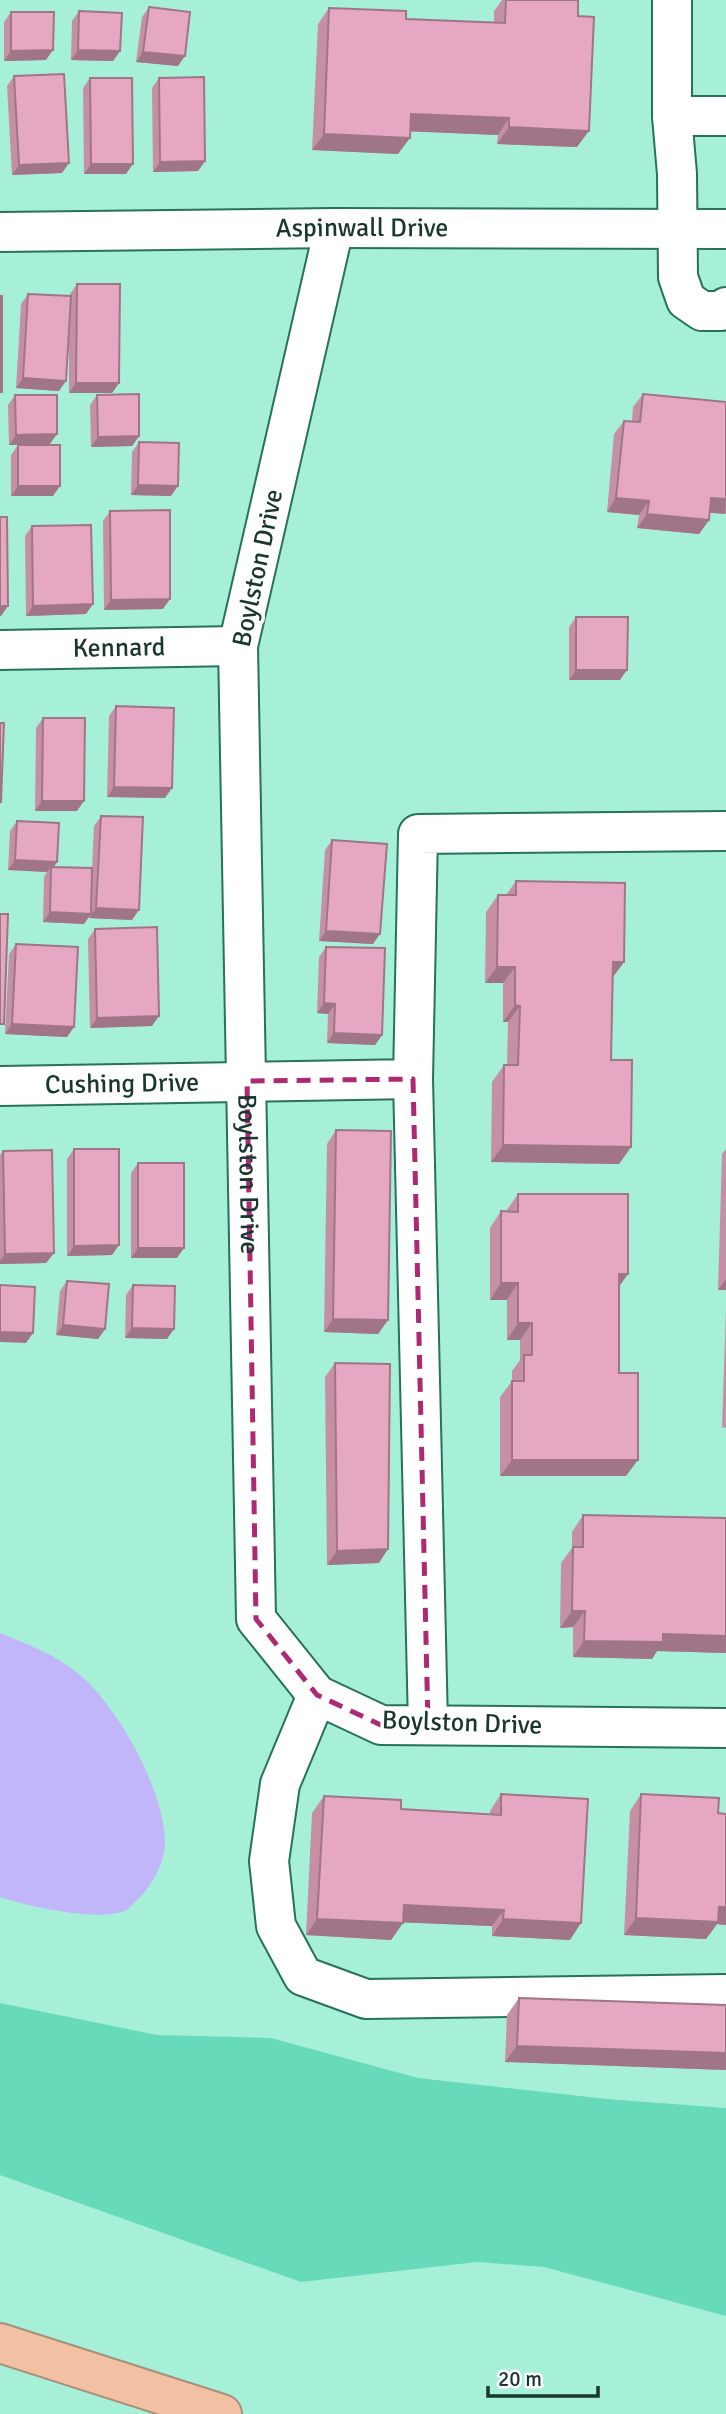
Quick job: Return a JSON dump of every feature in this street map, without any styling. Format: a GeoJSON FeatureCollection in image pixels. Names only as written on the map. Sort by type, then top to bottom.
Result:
{"type":"FeatureCollection","features":[{"type":"Feature","properties":{"kind":"highway"},"geometry":{"type":"LineString","coordinates":[[0,2343],[222,2414]]}},
{"type":"Feature","properties":{"kind":"street"},"geometry":{"type":"LineString","coordinates":[[672,0],[672,116],[677,174],[678,277],[686,300],[702,312],[721,311],[726,307]]}},
{"type":"Feature","properties":{"kind":"street"},"geometry":{"type":"LineString","coordinates":[[672,116],[726,116]]}},
{"type":"Feature","properties":{"kind":"street","name":"Aspinwall Drive"},"geometry":{"type":"LineString","coordinates":[[0,232],[334,228],[726,229]]}},
{"type":"Feature","properties":{"kind":"street","name":"Boylston Drive"},"geometry":{"type":"LineString","coordinates":[[334,228],[239,646],[256,1619],[317,1695],[381,1725],[726,1728]]}},
{"type":"Feature","properties":{"kind":"street","name":"Kennard"},"geometry":{"type":"LineString","coordinates":[[0,650],[239,646]]}},
{"type":"Feature","properties":{"kind":"street"},"geometry":{"type":"LineString","coordinates":[[428,1725],[413,1079],[418,834],[726,831]]}},
{"type":"Feature","properties":{"kind":"street","name":"Cushing Drive"},"geometry":{"type":"LineString","coordinates":[[0,1086],[413,1079]]}},
{"type":"Feature","properties":{"kind":"street"},"geometry":{"type":"LineString","coordinates":[[317,1695],[280,1784],[268,1861],[276,1926],[303,1976],[366,1999],[726,1994]]}},
{"type":"Feature","properties":{"kind":"highlighted area"},"geometry":{"type":"Polygon","coordinates":[[[413,1079],[428,1725],[381,1725],[317,1695],[256,1619],[247,1081],[413,1079]]]}},
{"type":"Feature","properties":{"kind":"green space"},"geometry":{"type":"Polygon","coordinates":[[[0,2003],[157,2035],[271,2038],[418,2078],[607,2099],[726,2108],[726,2316],[544,2267],[477,2262],[301,2282],[0,2175],[0,2003]]]}},
{"type":"Feature","properties":{"kind":"shaded area"},"geometry":{"type":"Polygon","coordinates":[[[0,1633],[52,1656],[80,1675],[110,1708],[137,1752],[148,1776],[163,1822],[164,1850],[161,1865],[150,1885],[126,1910],[115,1914],[83,1914],[27,1905],[0,1897],[0,1633]]]}},
{"type":"Feature","properties":{"kind":"building"},"geometry":{"type":"Polygon","coordinates":[[[506,0],[578,0],[578,16],[594,17],[589,131],[509,127],[509,118],[411,114],[410,138],[324,134],[329,8],[406,11],[406,19],[505,23],[506,0]]]}},
{"type":"Feature","properties":{"kind":"building"},"geometry":{"type":"Polygon","coordinates":[[[149,7],[190,12],[185,56],[143,52],[149,7]]]}},
{"type":"Feature","properties":{"kind":"building"},"geometry":{"type":"Polygon","coordinates":[[[79,11],[122,13],[120,51],[78,50],[79,11]]]}},
{"type":"Feature","properties":{"kind":"building"},"geometry":{"type":"Polygon","coordinates":[[[11,12],[54,12],[53,50],[11,51],[11,12]]]}},
{"type":"Feature","properties":{"kind":"building"},"geometry":{"type":"Polygon","coordinates":[[[64,74],[69,163],[19,165],[14,76],[64,74]]]}},
{"type":"Feature","properties":{"kind":"building"},"geometry":{"type":"Polygon","coordinates":[[[204,77],[205,161],[160,162],[159,78],[204,77]]]}},
{"type":"Feature","properties":{"kind":"building"},"geometry":{"type":"Polygon","coordinates":[[[90,78],[132,78],[133,164],[91,164],[90,78]]]}},
{"type":"Feature","properties":{"kind":"building"},"geometry":{"type":"Polygon","coordinates":[[[77,284],[120,284],[119,383],[76,383],[77,284]]]}},
{"type":"Feature","properties":{"kind":"building"},"geometry":{"type":"Polygon","coordinates":[[[28,294],[71,296],[66,381],[23,378],[28,294]]]}},
{"type":"Feature","properties":{"kind":"building"},"geometry":{"type":"Polygon","coordinates":[[[2,296],[2,392],[0,392],[2,296]]]}},
{"type":"Feature","properties":{"kind":"building"},"geometry":{"type":"Polygon","coordinates":[[[139,394],[139,436],[98,437],[97,395],[139,394]]]}},
{"type":"Feature","properties":{"kind":"building"},"geometry":{"type":"Polygon","coordinates":[[[643,394],[726,402],[726,499],[711,498],[709,520],[647,514],[649,501],[616,498],[624,421],[640,422],[643,394]]]}},
{"type":"Feature","properties":{"kind":"building"},"geometry":{"type":"Polygon","coordinates":[[[15,395],[57,395],[57,434],[16,435],[15,395]]]}},
{"type":"Feature","properties":{"kind":"building"},"geometry":{"type":"Polygon","coordinates":[[[139,442],[179,443],[178,486],[138,485],[139,442]]]}},
{"type":"Feature","properties":{"kind":"building"},"geometry":{"type":"Polygon","coordinates":[[[18,445],[60,445],[60,486],[18,486],[18,445]]]}},
{"type":"Feature","properties":{"kind":"building"},"geometry":{"type":"Polygon","coordinates":[[[170,510],[170,599],[111,600],[110,511],[170,510]]]}},
{"type":"Feature","properties":{"kind":"building"},"geometry":{"type":"Polygon","coordinates":[[[0,517],[7,517],[8,606],[0,606],[0,517]]]}},
{"type":"Feature","properties":{"kind":"building"},"geometry":{"type":"Polygon","coordinates":[[[91,525],[93,604],[33,606],[32,526],[91,525]]]}},
{"type":"Feature","properties":{"kind":"building"},"geometry":{"type":"Polygon","coordinates":[[[576,617],[628,617],[627,670],[576,670],[576,617]]]}},
{"type":"Feature","properties":{"kind":"building"},"geometry":{"type":"Polygon","coordinates":[[[116,706],[174,708],[172,788],[114,787],[116,706]]]}},
{"type":"Feature","properties":{"kind":"building"},"geometry":{"type":"Polygon","coordinates":[[[43,718],[85,718],[84,801],[42,801],[43,718]]]}},
{"type":"Feature","properties":{"kind":"building"},"geometry":{"type":"Polygon","coordinates":[[[0,723],[4,723],[1,802],[0,802],[0,723]]]}},
{"type":"Feature","properties":{"kind":"building"},"geometry":{"type":"Polygon","coordinates":[[[101,816],[143,817],[139,910],[96,908],[101,816]]]}},
{"type":"Feature","properties":{"kind":"building"},"geometry":{"type":"Polygon","coordinates":[[[17,821],[59,823],[57,862],[15,860],[17,821]]]}},
{"type":"Feature","properties":{"kind":"building"},"geometry":{"type":"Polygon","coordinates":[[[332,840],[387,844],[380,934],[326,931],[332,840]]]}},
{"type":"Feature","properties":{"kind":"building"},"geometry":{"type":"Polygon","coordinates":[[[51,867],[92,868],[91,914],[50,912],[51,867]]]}},
{"type":"Feature","properties":{"kind":"building"},"geometry":{"type":"Polygon","coordinates":[[[516,881],[625,883],[624,962],[613,962],[611,1060],[632,1060],[631,1147],[503,1145],[504,1065],[518,1065],[520,1006],[515,1005],[515,967],[497,967],[498,895],[516,895],[516,881]]]}},
{"type":"Feature","properties":{"kind":"building"},"geometry":{"type":"Polygon","coordinates":[[[0,914],[8,914],[4,1024],[0,1024],[0,914]]]}},
{"type":"Feature","properties":{"kind":"building"},"geometry":{"type":"Polygon","coordinates":[[[157,927],[159,1016],[97,1018],[95,929],[157,927]]]}},
{"type":"Feature","properties":{"kind":"building"},"geometry":{"type":"Polygon","coordinates":[[[16,944],[78,947],[74,1027],[12,1024],[16,944]]]}},
{"type":"Feature","properties":{"kind":"building"},"geometry":{"type":"Polygon","coordinates":[[[326,947],[385,948],[382,1035],[334,1033],[335,1004],[324,1003],[326,947]]]}},
{"type":"Feature","properties":{"kind":"building"},"geometry":{"type":"Polygon","coordinates":[[[336,1130],[391,1131],[388,1320],[333,1319],[336,1130]]]}},
{"type":"Feature","properties":{"kind":"building"},"geometry":{"type":"Polygon","coordinates":[[[74,1149],[119,1149],[119,1245],[74,1246],[74,1149]]]}},
{"type":"Feature","properties":{"kind":"building"},"geometry":{"type":"Polygon","coordinates":[[[52,1150],[54,1253],[5,1254],[3,1151],[52,1150]]]}},
{"type":"Feature","properties":{"kind":"building"},"geometry":{"type":"Polygon","coordinates":[[[138,1163],[184,1163],[184,1248],[138,1248],[138,1163]]]}},
{"type":"Feature","properties":{"kind":"building"},"geometry":{"type":"Polygon","coordinates":[[[518,1194],[628,1194],[628,1274],[619,1274],[619,1373],[638,1373],[638,1460],[512,1460],[512,1381],[524,1381],[524,1355],[532,1355],[532,1323],[518,1323],[518,1283],[501,1283],[501,1211],[518,1212],[518,1194]]]}},
{"type":"Feature","properties":{"kind":"building"},"geometry":{"type":"Polygon","coordinates":[[[67,1281],[109,1284],[105,1329],[63,1325],[67,1281]]]}},
{"type":"Feature","properties":{"kind":"building"},"geometry":{"type":"Polygon","coordinates":[[[0,1285],[35,1287],[33,1333],[0,1332],[0,1285]]]}},
{"type":"Feature","properties":{"kind":"building"},"geometry":{"type":"Polygon","coordinates":[[[133,1285],[175,1286],[174,1329],[132,1328],[133,1285]]]}},
{"type":"Feature","properties":{"kind":"building"},"geometry":{"type":"Polygon","coordinates":[[[335,1363],[390,1364],[388,1549],[337,1551],[335,1363]]]}},
{"type":"Feature","properties":{"kind":"building"},"geometry":{"type":"Polygon","coordinates":[[[583,1515],[726,1518],[726,1636],[663,1634],[663,1642],[584,1641],[585,1611],[572,1611],[573,1547],[583,1547],[583,1515]]]}},
{"type":"Feature","properties":{"kind":"building"},"geometry":{"type":"Polygon","coordinates":[[[501,1794],[588,1799],[581,1923],[503,1919],[504,1910],[404,1905],[403,1923],[317,1919],[324,1796],[401,1800],[401,1809],[501,1815],[501,1794]]]}},
{"type":"Feature","properties":{"kind":"building"},"geometry":{"type":"Polygon","coordinates":[[[641,1794],[719,1798],[718,1813],[726,1814],[726,1907],[719,1907],[718,1922],[636,1918],[641,1794]]]}},
{"type":"Feature","properties":{"kind":"building"},"geometry":{"type":"Polygon","coordinates":[[[519,1998],[726,2005],[726,2053],[517,2046],[519,1998]]]}}]}
